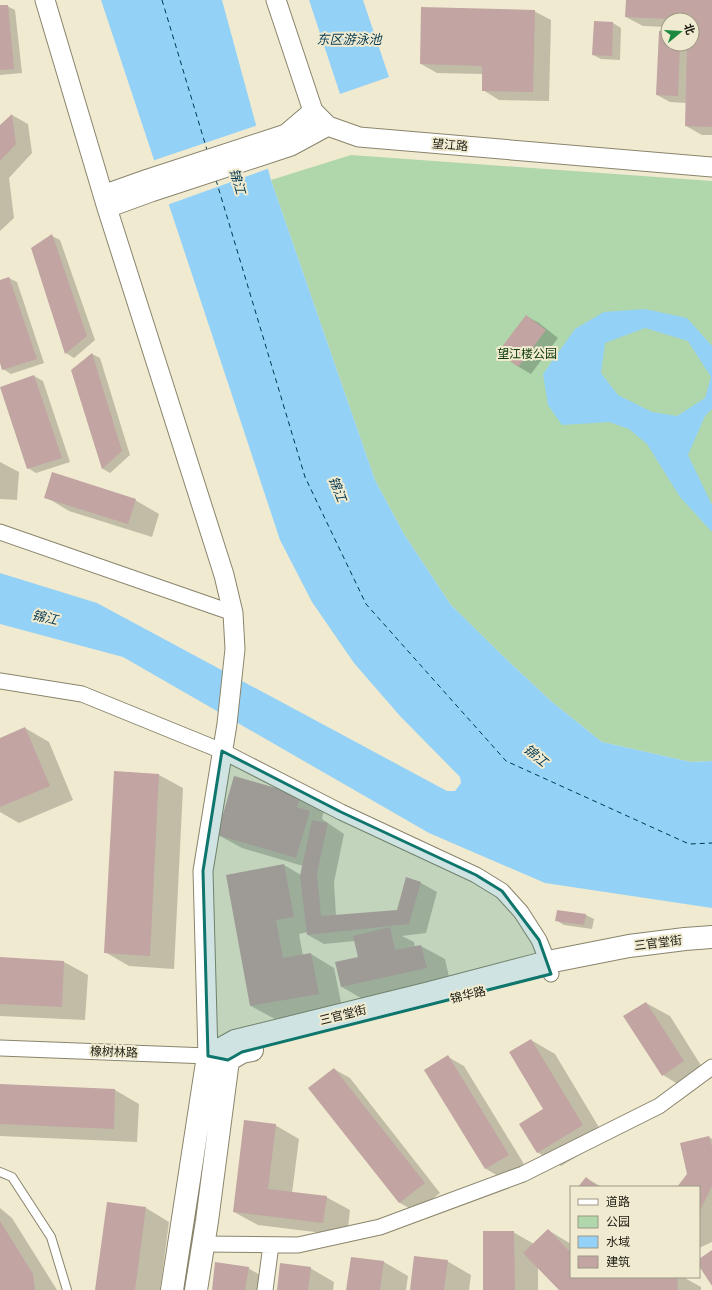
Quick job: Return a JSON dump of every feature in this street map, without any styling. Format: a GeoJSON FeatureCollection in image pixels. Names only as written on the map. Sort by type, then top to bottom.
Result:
{"type":"FeatureCollection","features":[{"type":"Feature","properties":{"kind":"main road","name":"三官堂街"},"geometry":{"type":"LineString","coordinates":[[550,968],[629,946],[712,937]]}},
{"type":"Feature","properties":{"kind":"main road","name":"锦华路"},"geometry":{"type":"LineString","coordinates":[[218,1058],[550,968],[628,959],[712,952]]}},
{"type":"Feature","properties":{"kind":"main road"},"geometry":{"type":"LineString","coordinates":[[196,1290],[208,1221],[218,1058]]}},
{"type":"Feature","properties":{"kind":"main road"},"geometry":{"type":"LineString","coordinates":[[172,1290],[218,1058]]}},
{"type":"Feature","properties":{"kind":"street"},"geometry":{"type":"LineString","coordinates":[[45,0],[105,201],[224,575],[233,613],[235,649],[227,724],[203,871],[218,1058]]}},
{"type":"Feature","properties":{"kind":"street","name":"望江路"},"geometry":{"type":"LineString","coordinates":[[276,0],[313,111],[328,126],[359,137],[712,167]]}},
{"type":"Feature","properties":{"kind":"street"},"geometry":{"type":"LineString","coordinates":[[288,140],[313,111]]}},
{"type":"Feature","properties":{"kind":"street"},"geometry":{"type":"LineString","coordinates":[[105,201],[328,126]]}},
{"type":"Feature","properties":{"kind":"street"},"geometry":{"type":"LineString","coordinates":[[0,532],[233,613]]}},
{"type":"Feature","properties":{"kind":"street"},"geometry":{"type":"LineString","coordinates":[[0,681],[82,694],[222,751],[341,812],[476,875],[502,891],[521,912],[535,934],[550,968]]}},
{"type":"Feature","properties":{"kind":"street","name":"橡树林路"},"geometry":{"type":"LineString","coordinates":[[0,1048],[218,1058]]}},
{"type":"Feature","properties":{"kind":"street"},"geometry":{"type":"LineString","coordinates":[[203,1244],[298,1245],[380,1227],[522,1174],[659,1106],[712,1067]]}},
{"type":"Feature","properties":{"kind":"street"},"geometry":{"type":"LineString","coordinates":[[265,1290],[272,1245]]}},
{"type":"Feature","properties":{"kind":"lane"},"geometry":{"type":"LineString","coordinates":[[0,1172],[12,1177],[51,1237],[67,1290]]}},
{"type":"Feature","properties":{"kind":"highlighted area"},"geometry":{"type":"Polygon","coordinates":[[[222,751],[341,812],[476,875],[502,891],[539,940],[551,974],[242,1052],[228,1060],[208,1056],[203,871],[222,751]]]}},
{"type":"Feature","properties":{"kind":"green space","name":"望江楼公园"},"geometry":{"type":"Polygon","coordinates":[[[351,155],[712,181],[712,761],[691,762],[602,742],[551,701],[451,605],[404,534],[375,480],[271,180],[351,155]]]}},
{"type":"Feature","properties":{"kind":"water","name":"锦江"},"geometry":{"type":"Polygon","coordinates":[[[101,0],[222,0],[271,180],[375,480],[404,534],[451,605],[551,701],[602,742],[691,762],[712,761],[712,908],[545,883],[429,833],[123,657],[0,624],[0,573],[97,603],[447,791],[455,791],[461,783],[460,777],[400,716],[354,663],[312,602],[280,540],[101,0]]]}},
{"type":"Feature","properties":{"kind":"water","name":"东区游泳池"},"geometry":{"type":"Polygon","coordinates":[[[309,0],[363,0],[389,77],[340,94],[309,0]]]}},
{"type":"Feature","properties":{"kind":"water"},"geometry":{"type":"Polygon","coordinates":[[[645,309],[687,318],[712,346],[712,409],[705,416],[688,455],[712,505],[712,532],[680,497],[647,444],[629,429],[609,422],[562,425],[548,405],[543,374],[575,329],[604,312],[645,309]],[[645,328],[605,343],[601,373],[618,395],[652,412],[677,416],[705,398],[711,377],[688,341],[645,328]]]}},
{"type":"Feature","properties":{"kind":"pier"},"geometry":{"type":"Polygon","coordinates":[[[258,125],[270,168],[167,205],[152,161],[258,125]]]}},
{"type":"Feature","properties":{"kind":"building"},"geometry":{"type":"Polygon","coordinates":[[[626,0],[712,0],[712,127],[685,126],[687,52],[700,52],[700,12],[660,12],[660,19],[625,17],[626,0]]]}},
{"type":"Feature","properties":{"kind":"building"},"geometry":{"type":"Polygon","coordinates":[[[0,5],[8,5],[14,69],[0,70],[0,5]]]}},
{"type":"Feature","properties":{"kind":"building"},"geometry":{"type":"Polygon","coordinates":[[[421,7],[535,10],[533,92],[482,91],[482,66],[420,64],[421,7]]]}},
{"type":"Feature","properties":{"kind":"building"},"geometry":{"type":"Polygon","coordinates":[[[594,21],[613,22],[612,56],[592,55],[594,21]]]}},
{"type":"Feature","properties":{"kind":"building"},"geometry":{"type":"Polygon","coordinates":[[[660,31],[660,52],[680,52],[678,96],[656,95],[660,31]]]}},
{"type":"Feature","properties":{"kind":"building"},"geometry":{"type":"Polygon","coordinates":[[[12,114],[16,144],[0,161],[0,125],[12,114]]]}},
{"type":"Feature","properties":{"kind":"building"},"geometry":{"type":"Polygon","coordinates":[[[52,234],[87,336],[65,354],[31,248],[52,234]]]}},
{"type":"Feature","properties":{"kind":"building"},"geometry":{"type":"Polygon","coordinates":[[[9,277],[37,359],[2,370],[0,363],[0,280],[9,277]]]}},
{"type":"Feature","properties":{"kind":"building"},"geometry":{"type":"Polygon","coordinates":[[[526,315],[546,330],[518,367],[498,352],[526,315]]]}},
{"type":"Feature","properties":{"kind":"building"},"geometry":{"type":"Polygon","coordinates":[[[92,353],[122,451],[102,469],[71,370],[92,353]]]}},
{"type":"Feature","properties":{"kind":"building"},"geometry":{"type":"Polygon","coordinates":[[[34,375],[62,458],[27,469],[0,387],[34,375]]]}},
{"type":"Feature","properties":{"kind":"building"},"geometry":{"type":"Polygon","coordinates":[[[52,472],[136,499],[128,524],[44,498],[52,472]]]}},
{"type":"Feature","properties":{"kind":"building"},"geometry":{"type":"Polygon","coordinates":[[[25,727],[50,786],[0,807],[0,738],[25,727]]]}},
{"type":"Feature","properties":{"kind":"building"},"geometry":{"type":"Polygon","coordinates":[[[114,771],[159,774],[150,956],[104,953],[114,771]]]}},
{"type":"Feature","properties":{"kind":"building"},"geometry":{"type":"Polygon","coordinates":[[[234,776],[301,795],[297,807],[310,811],[296,858],[217,835],[234,776]]]}},
{"type":"Feature","properties":{"kind":"building"},"geometry":{"type":"Polygon","coordinates":[[[312,820],[328,823],[317,873],[321,916],[397,910],[406,877],[421,882],[409,924],[307,935],[300,876],[312,820]]]}},
{"type":"Feature","properties":{"kind":"building"},"geometry":{"type":"Polygon","coordinates":[[[284,864],[294,917],[276,920],[283,958],[311,953],[319,994],[250,1006],[226,875],[284,864]]]}},
{"type":"Feature","properties":{"kind":"building"},"geometry":{"type":"Polygon","coordinates":[[[557,910],[586,914],[584,925],[555,921],[557,910]]]}},
{"type":"Feature","properties":{"kind":"building"},"geometry":{"type":"Polygon","coordinates":[[[390,927],[395,950],[421,945],[427,968],[341,987],[335,962],[358,957],[353,936],[390,927]]]}},
{"type":"Feature","properties":{"kind":"building"},"geometry":{"type":"Polygon","coordinates":[[[0,957],[64,961],[62,1007],[0,1004],[0,957]]]}},
{"type":"Feature","properties":{"kind":"building"},"geometry":{"type":"Polygon","coordinates":[[[646,1002],[684,1061],[662,1076],[623,1016],[646,1002]]]}},
{"type":"Feature","properties":{"kind":"building"},"geometry":{"type":"Polygon","coordinates":[[[531,1039],[583,1125],[537,1153],[519,1124],[543,1109],[509,1052],[531,1039]]]}},
{"type":"Feature","properties":{"kind":"building"},"geometry":{"type":"Polygon","coordinates":[[[448,1055],[509,1155],[485,1169],[424,1070],[448,1055]]]}},
{"type":"Feature","properties":{"kind":"building"},"geometry":{"type":"Polygon","coordinates":[[[334,1068],[425,1183],[399,1203],[308,1088],[334,1068]]]}},
{"type":"Feature","properties":{"kind":"building"},"geometry":{"type":"Polygon","coordinates":[[[0,1084],[115,1089],[114,1129],[0,1124],[0,1084]]]}},
{"type":"Feature","properties":{"kind":"building"},"geometry":{"type":"Polygon","coordinates":[[[244,1120],[276,1124],[268,1189],[327,1196],[323,1223],[233,1212],[244,1120]]]}},
{"type":"Feature","properties":{"kind":"building"},"geometry":{"type":"Polygon","coordinates":[[[709,1136],[712,1147],[712,1186],[700,1211],[700,1186],[678,1186],[687,1174],[680,1143],[709,1136]]]}},
{"type":"Feature","properties":{"kind":"building"},"geometry":{"type":"Polygon","coordinates":[[[586,1177],[597,1186],[579,1186],[586,1177]]]}},
{"type":"Feature","properties":{"kind":"building"},"geometry":{"type":"Polygon","coordinates":[[[107,1202],[146,1207],[135,1290],[95,1290],[107,1202]]]}},
{"type":"Feature","properties":{"kind":"building"},"geometry":{"type":"Polygon","coordinates":[[[0,1221],[33,1274],[35,1290],[0,1290],[0,1221]]]}},
{"type":"Feature","properties":{"kind":"building"},"geometry":{"type":"Polygon","coordinates":[[[548,1229],[570,1252],[570,1278],[677,1278],[678,1290],[559,1290],[523,1253],[548,1229]]]}},
{"type":"Feature","properties":{"kind":"building"},"geometry":{"type":"Polygon","coordinates":[[[483,1231],[514,1231],[515,1290],[483,1290],[483,1231]]]}},
{"type":"Feature","properties":{"kind":"building"},"geometry":{"type":"Polygon","coordinates":[[[712,1250],[712,1286],[700,1268],[700,1258],[712,1250]]]}},
{"type":"Feature","properties":{"kind":"building"},"geometry":{"type":"Polygon","coordinates":[[[414,1256],[448,1260],[444,1290],[410,1290],[414,1256]]]}},
{"type":"Feature","properties":{"kind":"building"},"geometry":{"type":"Polygon","coordinates":[[[351,1257],[384,1261],[380,1290],[346,1290],[351,1257]]]}},
{"type":"Feature","properties":{"kind":"building"},"geometry":{"type":"Polygon","coordinates":[[[215,1262],[249,1267],[245,1290],[212,1290],[215,1262]]]}},
{"type":"Feature","properties":{"kind":"building"},"geometry":{"type":"Polygon","coordinates":[[[280,1263],[311,1267],[308,1290],[277,1290],[280,1263]]]}},
{"type":"Feature","properties":{"kind":"ferry route"},"geometry":{"type":"LineString","coordinates":[[162,0],[207,150]]}},
{"type":"Feature","properties":{"kind":"ferry route"},"geometry":{"type":"LineString","coordinates":[[216,180],[305,477],[366,604],[506,761],[689,844],[712,843]]}}]}
